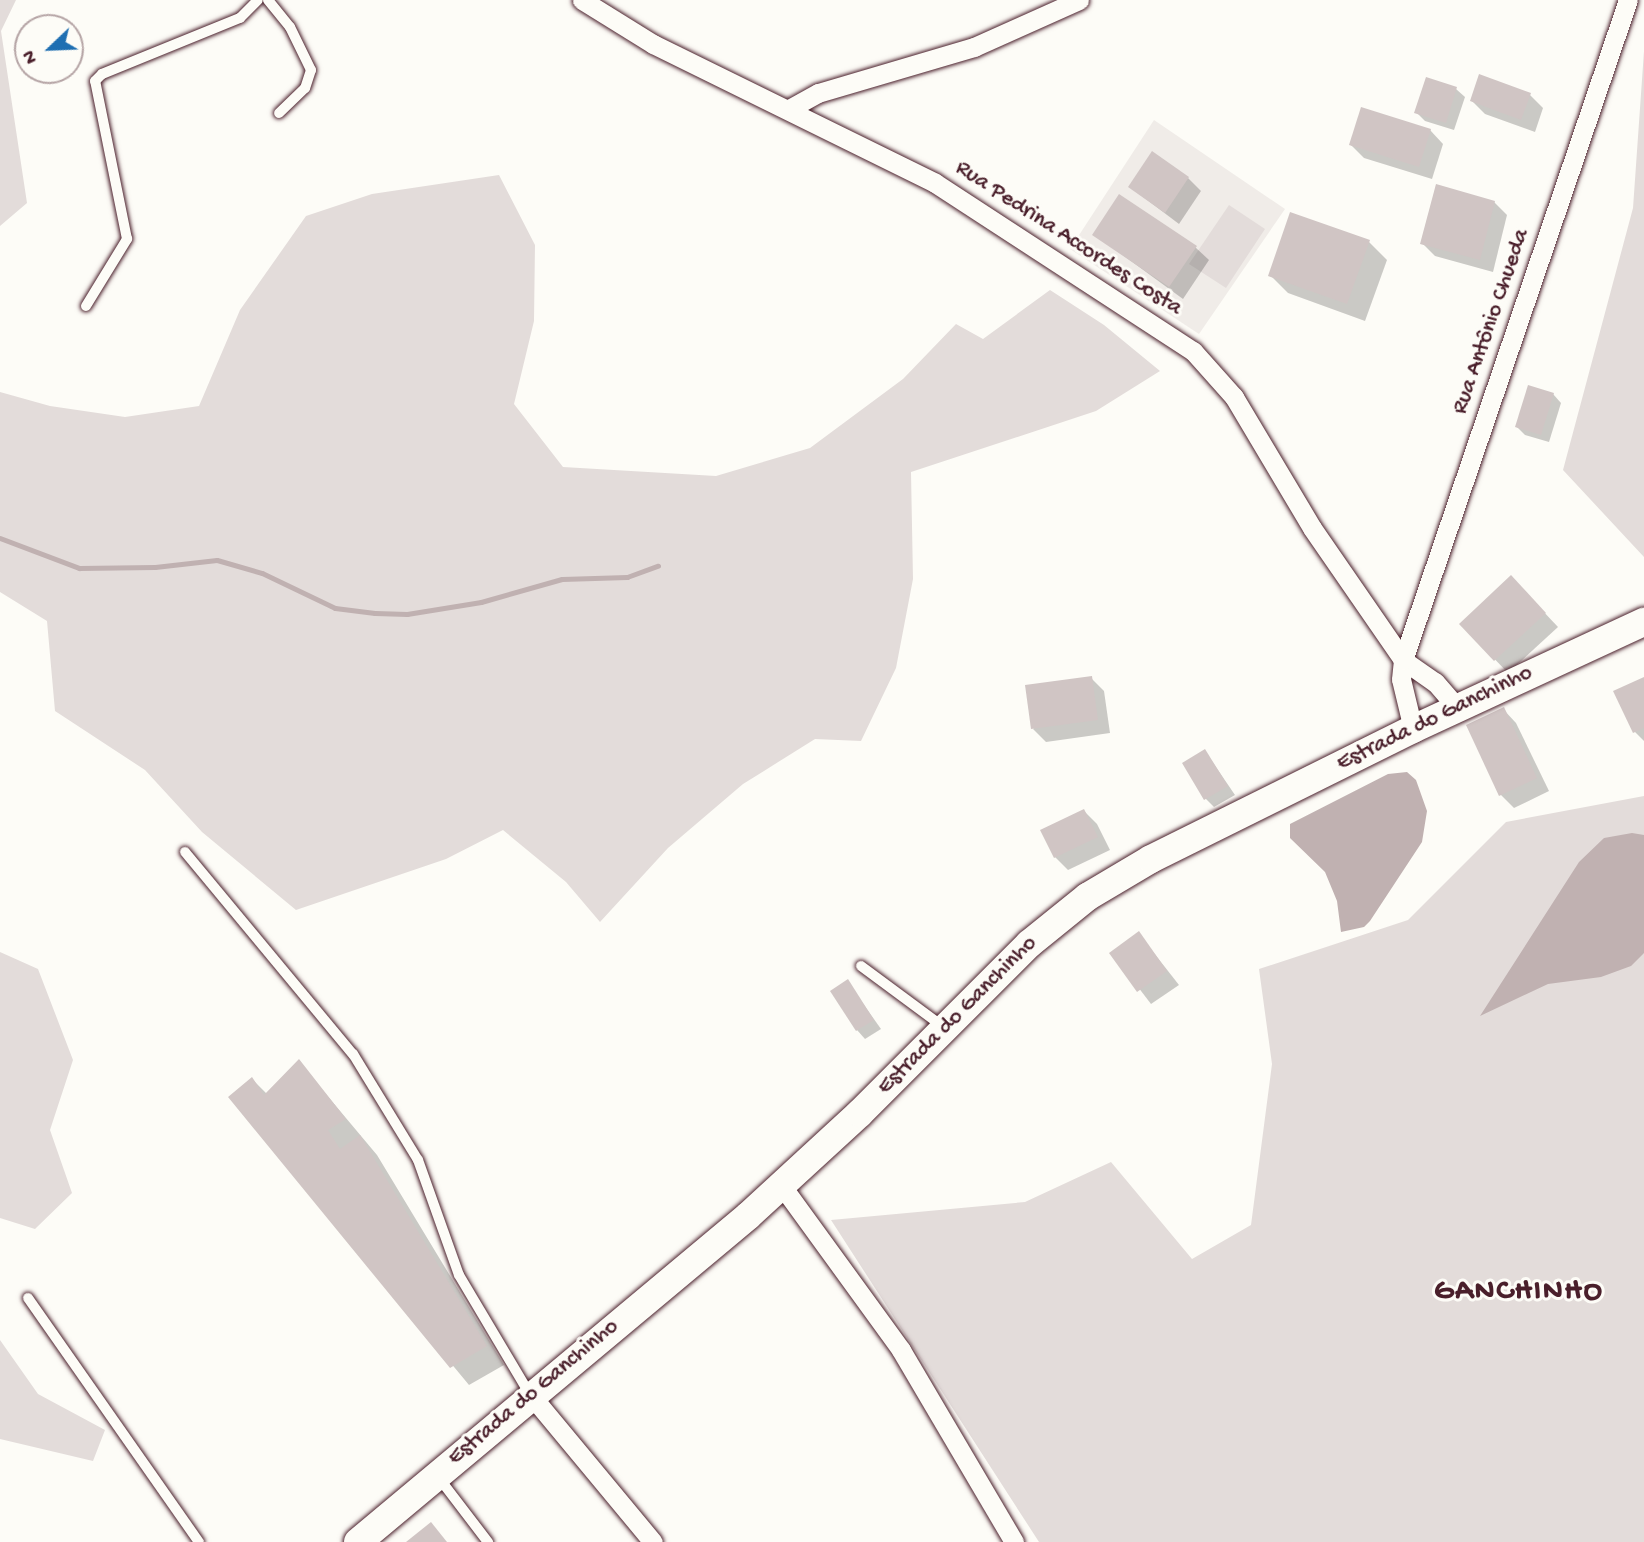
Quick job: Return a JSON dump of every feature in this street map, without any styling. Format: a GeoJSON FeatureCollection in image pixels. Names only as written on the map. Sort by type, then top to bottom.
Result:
{"type":"FeatureCollection","features":[{"type":"Feature","properties":{"kind":"street","name":"Rua Pedrina Accordes Costa"},"geometry":{"type":"LineString","coordinates":[[582,0],[653,44],[789,109],[966,201],[1193,351],[1234,397],[1311,528],[1403,660],[1435,682],[1457,707]]}},
{"type":"Feature","properties":{"kind":"street"},"geometry":{"type":"LineString","coordinates":[[789,109],[818,93],[974,47],[1079,0]]}},
{"type":"Feature","properties":{"kind":"street","name":"Rua Antônio Chueda"},"geometry":{"type":"LineString","coordinates":[[1403,660],[1628,0]]}},
{"type":"Feature","properties":{"kind":"street","name":"Estrada do Ganchinho"},"geometry":{"type":"LineString","coordinates":[[370,1538],[436,1474],[782,1186],[1029,944],[1087,897],[1151,859],[1457,707],[1644,622]]}},
{"type":"Feature","properties":{"kind":"street"},"geometry":{"type":"LineString","coordinates":[[1403,660],[1405,700],[1413,729]]}},
{"type":"Feature","properties":{"kind":"street"},"geometry":{"type":"LineString","coordinates":[[782,1186],[901,1350],[1014,1542]]}},
{"type":"Feature","properties":{"kind":"street"},"geometry":{"type":"LineString","coordinates":[[530,1394],[653,1542]]}},
{"type":"Feature","properties":{"kind":"lane"},"geometry":{"type":"LineString","coordinates":[[86,306],[127,239],[95,81],[102,74],[240,18],[258,0]]}},
{"type":"Feature","properties":{"kind":"lane"},"geometry":{"type":"LineString","coordinates":[[268,0],[290,27],[311,70],[305,88],[279,113]]}},
{"type":"Feature","properties":{"kind":"lane"},"geometry":{"type":"LineString","coordinates":[[185,852],[353,1054],[418,1160],[459,1275],[530,1394]]}},
{"type":"Feature","properties":{"kind":"lane"},"geometry":{"type":"LineString","coordinates":[[861,966],[945,1028]]}},
{"type":"Feature","properties":{"kind":"lane"},"geometry":{"type":"LineString","coordinates":[[28,1298],[199,1542]]}},
{"type":"Feature","properties":{"kind":"lane"},"geometry":{"type":"LineString","coordinates":[[436,1474],[488,1542]]}},
{"type":"Feature","properties":{"kind":"shaded area"},"geometry":{"type":"Polygon","coordinates":[[[0,0],[16,0],[1,31],[27,203],[0,226],[0,0]]]}},
{"type":"Feature","properties":{"kind":"shaded area"},"geometry":{"type":"Polygon","coordinates":[[[1644,51],[1644,557],[1563,470],[1633,208],[1644,51]]]}},
{"type":"Feature","properties":{"kind":"shaded area"},"geometry":{"type":"Polygon","coordinates":[[[1154,120],[1285,209],[1199,334],[1070,249],[1154,120]]]}},
{"type":"Feature","properties":{"kind":"shaded area"},"geometry":{"type":"Polygon","coordinates":[[[499,175],[535,245],[534,321],[514,404],[563,467],[716,476],[810,448],[903,379],[956,324],[983,339],[1050,290],[1104,325],[1160,371],[1096,411],[911,472],[913,579],[896,668],[861,741],[815,739],[743,784],[668,848],[600,922],[566,882],[503,830],[446,859],[296,910],[202,832],[145,770],[55,711],[47,621],[0,592],[0,392],[50,406],[125,417],[199,406],[240,310],[306,216],[372,194],[499,175]]]}},
{"type":"Feature","properties":{"kind":"shaded area"},"geometry":{"type":"Polygon","coordinates":[[[1229,205],[1265,229],[1226,288],[1189,264],[1229,205]]]}},
{"type":"Feature","properties":{"kind":"shaded area"},"geometry":{"type":"Polygon","coordinates":[[[1407,772],[1416,780],[1427,811],[1422,842],[1370,921],[1364,927],[1341,932],[1337,901],[1325,872],[1290,838],[1290,824],[1388,774],[1407,772]]]}},
{"type":"Feature","properties":{"kind":"shaded area"},"geometry":{"type":"Polygon","coordinates":[[[1644,796],[1644,1542],[1039,1542],[831,1220],[1025,1202],[1111,1162],[1192,1259],[1251,1225],[1272,1064],[1259,969],[1408,920],[1506,822],[1644,796]]]}},
{"type":"Feature","properties":{"kind":"shaded area"},"geometry":{"type":"Polygon","coordinates":[[[1632,833],[1644,835],[1644,953],[1631,966],[1601,977],[1548,984],[1480,1016],[1579,862],[1604,838],[1632,833]]]}},
{"type":"Feature","properties":{"kind":"shaded area"},"geometry":{"type":"Polygon","coordinates":[[[0,952],[38,969],[73,1060],[50,1130],[72,1193],[35,1229],[0,1218],[0,952]]]}},
{"type":"Feature","properties":{"kind":"shaded area"},"geometry":{"type":"Polygon","coordinates":[[[0,1340],[38,1394],[105,1430],[93,1461],[0,1439],[0,1340]]]}},
{"type":"Feature","properties":{"kind":"building"},"geometry":{"type":"Polygon","coordinates":[[[1479,74],[1531,93],[1521,120],[1470,101],[1479,74]]]}},
{"type":"Feature","properties":{"kind":"building"},"geometry":{"type":"Polygon","coordinates":[[[1426,77],[1457,87],[1446,123],[1414,113],[1426,77]]]}},
{"type":"Feature","properties":{"kind":"building"},"geometry":{"type":"Polygon","coordinates":[[[1361,107],[1431,129],[1419,167],[1349,145],[1361,107]]]}},
{"type":"Feature","properties":{"kind":"building"},"geometry":{"type":"Polygon","coordinates":[[[1152,151],[1189,177],[1165,213],[1128,187],[1152,151]]]}},
{"type":"Feature","properties":{"kind":"building"},"geometry":{"type":"Polygon","coordinates":[[[1436,184],[1495,201],[1480,260],[1420,244],[1436,184]]]}},
{"type":"Feature","properties":{"kind":"building"},"geometry":{"type":"Polygon","coordinates":[[[1119,194],[1197,246],[1169,287],[1092,235],[1119,194]]]}},
{"type":"Feature","properties":{"kind":"building"},"geometry":{"type":"Polygon","coordinates":[[[1290,212],[1370,240],[1347,304],[1268,276],[1290,212]]]}},
{"type":"Feature","properties":{"kind":"building"},"geometry":{"type":"Polygon","coordinates":[[[1528,385],[1554,393],[1541,435],[1515,427],[1528,385]]]}},
{"type":"Feature","properties":{"kind":"building"},"geometry":{"type":"Polygon","coordinates":[[[1511,575],[1546,613],[1494,661],[1459,624],[1511,575]]]}},
{"type":"Feature","properties":{"kind":"building"},"geometry":{"type":"Polygon","coordinates":[[[1092,676],[1098,720],[1031,729],[1025,685],[1092,676]]]}},
{"type":"Feature","properties":{"kind":"building"},"geometry":{"type":"Polygon","coordinates":[[[1644,677],[1644,728],[1633,733],[1613,691],[1644,677]]]}},
{"type":"Feature","properties":{"kind":"building"},"geometry":{"type":"Polygon","coordinates":[[[1504,707],[1537,778],[1499,796],[1466,725],[1504,707]]]}},
{"type":"Feature","properties":{"kind":"building"},"geometry":{"type":"Polygon","coordinates":[[[1205,749],[1228,786],[1204,800],[1182,763],[1205,749]]]}},
{"type":"Feature","properties":{"kind":"building"},"geometry":{"type":"Polygon","coordinates":[[[1084,809],[1098,837],[1054,858],[1040,830],[1084,809]]]}},
{"type":"Feature","properties":{"kind":"building"},"geometry":{"type":"Polygon","coordinates":[[[1139,931],[1167,971],[1137,992],[1109,953],[1139,931]]]}},
{"type":"Feature","properties":{"kind":"building"},"geometry":{"type":"Polygon","coordinates":[[[848,979],[874,1020],[856,1031],[830,991],[848,979]]]}},
{"type":"Feature","properties":{"kind":"building"},"geometry":{"type":"Polygon","coordinates":[[[299,1059],[346,1119],[328,1130],[340,1149],[360,1135],[487,1346],[450,1368],[228,1097],[252,1077],[264,1095],[299,1059]]]}},
{"type":"Feature","properties":{"kind":"building"},"geometry":{"type":"Polygon","coordinates":[[[431,1522],[447,1542],[406,1542],[431,1522]]]}},
{"type":"Feature","properties":{"kind":"waterway"},"geometry":{"type":"LineString","coordinates":[[0,538],[79,568],[155,567],[217,560],[262,573],[335,608],[375,613],[407,614],[481,602],[562,579],[627,577],[658,566]]}},
{"type":"Feature","properties":{"kind":"district","name":"GANCHINHO"},"geometry":{"type":"Point","coordinates":[1519,1293]}}]}
